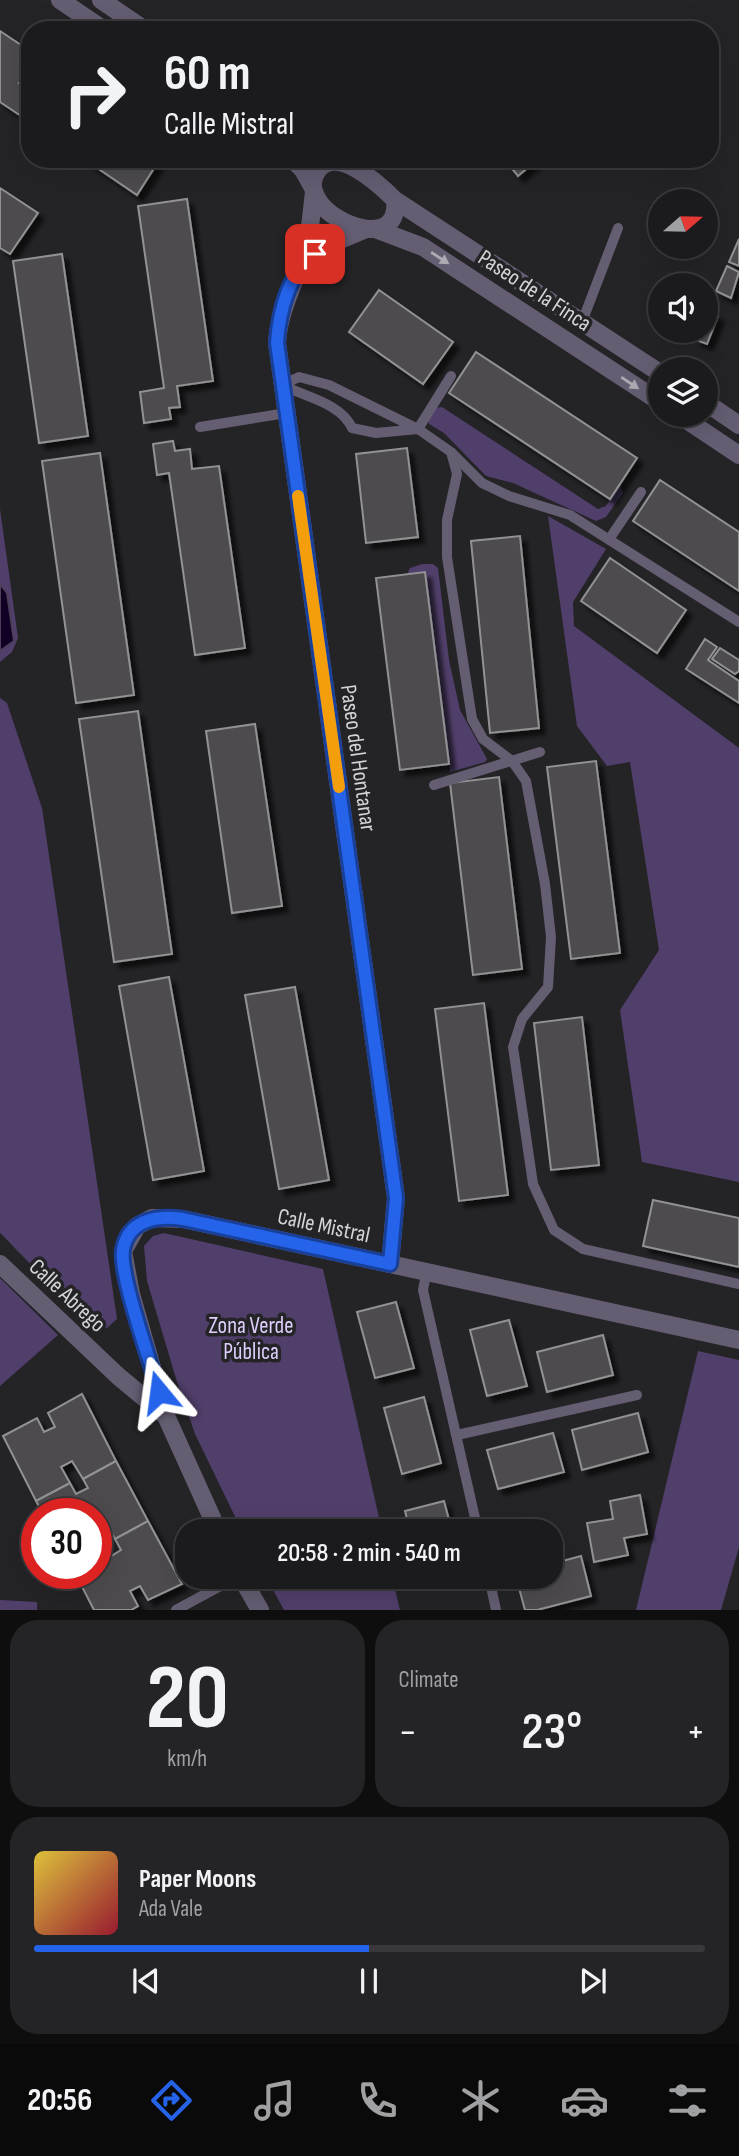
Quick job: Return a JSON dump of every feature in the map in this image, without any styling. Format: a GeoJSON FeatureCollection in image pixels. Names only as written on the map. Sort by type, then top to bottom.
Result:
{"type":"FeatureCollection","features":[{"type":"Feature","properties":{"kind":"street"},"geometry":{"type":"LineString","coordinates":[[60,0],[91,21]]}},
{"type":"Feature","properties":{"kind":"street"},"geometry":{"type":"LineString","coordinates":[[101,0],[132,21]]}},
{"type":"Feature","properties":{"kind":"street"},"geometry":{"type":"LineString","coordinates":[[301,168],[313,189]]}},
{"type":"Feature","properties":{"kind":"street"},"geometry":{"type":"LineString","coordinates":[[313,189],[321,168]]}},
{"type":"Feature","properties":{"kind":"street","name":"Paseo de la Finca"},"geometry":{"type":"LineString","coordinates":[[351,168],[381,186],[395,200],[648,365]]}},
{"type":"Feature","properties":{"kind":"street","name":"Paseo de la Finca"},"geometry":{"type":"LineString","coordinates":[[313,189],[331,214],[423,247],[648,394]]}},
{"type":"Feature","properties":{"kind":"street","name":"Paseo del Hontanar"},"geometry":{"type":"LineString","coordinates":[[313,189],[310,228],[301,263],[278,324],[282,385],[396,1198],[390,1264]]}},
{"type":"Feature","properties":{"kind":"street"},"geometry":{"type":"LineString","coordinates":[[301,263],[328,245],[393,219],[395,200]]}},
{"type":"Feature","properties":{"kind":"street"},"geometry":{"type":"LineString","coordinates":[[718,411],[739,425]]}},
{"type":"Feature","properties":{"kind":"street"},"geometry":{"type":"LineString","coordinates":[[697,427],[739,455]]}},
{"type":"Feature","properties":{"kind":"street","name":"Calle Mistral"},"geometry":{"type":"LineString","coordinates":[[166,1416],[131,1294],[123,1251],[137,1226],[152,1218],[183,1219],[739,1340]]}},
{"type":"Feature","properties":{"kind":"street","name":"Calle Abrego"},"geometry":{"type":"LineString","coordinates":[[0,1264],[118,1377],[166,1416],[213,1519]]}},
{"type":"Feature","properties":{"kind":"street"},"geometry":{"type":"LineString","coordinates":[[247,1589],[260,1610]]}},
{"type":"Feature","properties":{"kind":"lane"},"geometry":{"type":"LineString","coordinates":[[582,322],[618,228]]}},
{"type":"Feature","properties":{"kind":"lane"},"geometry":{"type":"LineString","coordinates":[[418,429],[451,376]]}},
{"type":"Feature","properties":{"kind":"lane"},"geometry":{"type":"LineString","coordinates":[[282,385],[299,377],[329,384],[418,429],[451,453],[482,483],[509,496],[570,515],[739,622]]}},
{"type":"Feature","properties":{"kind":"lane"},"geometry":{"type":"LineString","coordinates":[[282,385],[337,410],[347,418],[352,428],[376,433],[418,429]]}},
{"type":"Feature","properties":{"kind":"lane"},"geometry":{"type":"LineString","coordinates":[[200,426],[286,413]]}},
{"type":"Feature","properties":{"kind":"lane"},"geometry":{"type":"LineString","coordinates":[[451,453],[457,474],[447,520],[447,557],[472,719],[483,739],[512,761],[526,781],[545,884],[551,937],[548,987],[522,1019],[513,1047],[533,1184],[554,1230],[583,1249],[739,1284]]}},
{"type":"Feature","properties":{"kind":"lane"},"geometry":{"type":"LineString","coordinates":[[610,538],[640,492]]}},
{"type":"Feature","properties":{"kind":"lane"},"geometry":{"type":"LineString","coordinates":[[434,785],[540,752]]}},
{"type":"Feature","properties":{"kind":"lane"},"geometry":{"type":"LineString","coordinates":[[427,1270],[423,1290],[475,1519]]}},
{"type":"Feature","properties":{"kind":"lane"},"geometry":{"type":"LineString","coordinates":[[457,1435],[637,1395]]}},
{"type":"Feature","properties":{"kind":"lane"},"geometry":{"type":"LineString","coordinates":[[176,1610],[216,1589]]}},
{"type":"Feature","properties":{"kind":"lane"},"geometry":{"type":"LineString","coordinates":[[492,1589],[496,1610]]}},
{"type":"Feature","properties":{"kind":"green space"},"geometry":{"type":"Polygon","coordinates":[[[442,407],[598,509],[606,506],[620,484],[623,493],[606,517],[596,521],[513,483],[486,476],[444,433],[429,424],[428,418],[435,408],[442,407]]]}},
{"type":"Feature","properties":{"kind":"green space"},"geometry":{"type":"Polygon","coordinates":[[[0,509],[18,638],[12,652],[0,662],[0,651],[14,641],[7,593],[0,584],[0,509]]]}},
{"type":"Feature","properties":{"kind":"green space"},"geometry":{"type":"Polygon","coordinates":[[[548,516],[606,549],[573,602],[574,626],[739,748],[739,1182],[642,1162],[620,1010],[659,950],[630,762],[607,766],[577,726],[548,516]]]}},
{"type":"Feature","properties":{"kind":"green space"},"geometry":{"type":"Polygon","coordinates":[[[433,564],[438,568],[449,660],[460,710],[487,759],[485,762],[450,772],[425,572],[407,574],[410,568],[433,564]]]}},
{"type":"Feature","properties":{"kind":"green space"},"geometry":{"type":"Polygon","coordinates":[[[0,698],[7,703],[42,808],[117,1319],[107,1328],[82,1313],[0,1233],[0,698]]]}},
{"type":"Feature","properties":{"kind":"green space","name":"Zona Verde Pública"},"geometry":{"type":"Polygon","coordinates":[[[164,1233],[323,1269],[379,1519],[236,1519],[195,1434],[147,1281],[144,1246],[153,1236],[164,1233]]]}},
{"type":"Feature","properties":{"kind":"green space"},"geometry":{"type":"Polygon","coordinates":[[[0,1278],[58,1335],[0,1386],[0,1278]]]}},
{"type":"Feature","properties":{"kind":"green space"},"geometry":{"type":"Polygon","coordinates":[[[698,1351],[739,1360],[739,1547],[721,1610],[636,1610],[698,1351]]]}},
{"type":"Feature","properties":{"kind":"green space"},"geometry":{"type":"Polygon","coordinates":[[[273,1589],[395,1589],[400,1610],[284,1610],[273,1589]]]}},
{"type":"Feature","properties":{"kind":"green space"},"geometry":{"type":"Polygon","coordinates":[[[0,1600],[37,1602],[37,1610],[0,1610],[0,1600]]]}},
{"type":"Feature","properties":{"kind":"shaded area"},"geometry":{"type":"Polygon","coordinates":[[[0,584],[7,593],[14,641],[0,651],[0,584]]]}},
{"type":"Feature","properties":{"kind":"building"},"geometry":{"type":"Polygon","coordinates":[[[0,31],[21,45],[21,116],[0,102],[0,31]]]}},
{"type":"Feature","properties":{"kind":"building"},"geometry":{"type":"Polygon","coordinates":[[[97,168],[154,168],[137,195],[97,168]]]}},
{"type":"Feature","properties":{"kind":"building"},"geometry":{"type":"Polygon","coordinates":[[[511,168],[527,168],[518,176],[511,168]]]}},
{"type":"Feature","properties":{"kind":"building"},"geometry":{"type":"Polygon","coordinates":[[[0,188],[38,213],[10,254],[0,248],[0,188]]]}},
{"type":"Feature","properties":{"kind":"building"},"geometry":{"type":"Polygon","coordinates":[[[187,199],[213,381],[177,386],[180,407],[169,408],[171,419],[144,423],[140,392],[164,388],[138,206],[187,199]]]}},
{"type":"Feature","properties":{"kind":"building"},"geometry":{"type":"Polygon","coordinates":[[[739,239],[739,266],[729,262],[739,239]]]}},
{"type":"Feature","properties":{"kind":"building"},"geometry":{"type":"Polygon","coordinates":[[[62,254],[88,436],[39,443],[13,261],[62,254]]]}},
{"type":"Feature","properties":{"kind":"building"},"geometry":{"type":"Polygon","coordinates":[[[727,266],[739,272],[731,298],[718,292],[727,266]]]}},
{"type":"Feature","properties":{"kind":"building"},"geometry":{"type":"Polygon","coordinates":[[[379,290],[453,342],[423,384],[349,332],[379,290]]]}},
{"type":"Feature","properties":{"kind":"building"},"geometry":{"type":"Polygon","coordinates":[[[476,352],[637,458],[610,499],[449,393],[476,352]]]}},
{"type":"Feature","properties":{"kind":"building"},"geometry":{"type":"Polygon","coordinates":[[[173,441],[175,451],[190,449],[192,469],[219,466],[245,648],[195,655],[169,473],[157,475],[153,444],[173,441]]]}},
{"type":"Feature","properties":{"kind":"building"},"geometry":{"type":"Polygon","coordinates":[[[407,448],[418,537],[366,543],[356,454],[407,448]]]}},
{"type":"Feature","properties":{"kind":"building"},"geometry":{"type":"Polygon","coordinates":[[[100,453],[134,695],[76,703],[42,461],[100,453]]]}},
{"type":"Feature","properties":{"kind":"building"},"geometry":{"type":"Polygon","coordinates":[[[660,480],[739,532],[739,591],[633,521],[660,480]]]}},
{"type":"Feature","properties":{"kind":"building"},"geometry":{"type":"Polygon","coordinates":[[[520,536],[539,728],[490,733],[471,541],[520,536]]]}},
{"type":"Feature","properties":{"kind":"building"},"geometry":{"type":"Polygon","coordinates":[[[610,558],[686,610],[657,653],[581,601],[610,558]]]}},
{"type":"Feature","properties":{"kind":"building"},"geometry":{"type":"Polygon","coordinates":[[[425,572],[449,764],[400,770],[376,578],[425,572]]]}},
{"type":"Feature","properties":{"kind":"building"},"geometry":{"type":"Polygon","coordinates":[[[705,639],[717,647],[708,660],[739,681],[739,703],[686,669],[705,639]]]}},
{"type":"Feature","properties":{"kind":"building"},"geometry":{"type":"Polygon","coordinates":[[[720,648],[739,660],[739,671],[735,674],[712,659],[720,648]]]}},
{"type":"Feature","properties":{"kind":"building"},"geometry":{"type":"Polygon","coordinates":[[[138,711],[172,954],[114,962],[79,719],[138,711]]]}},
{"type":"Feature","properties":{"kind":"building"},"geometry":{"type":"Polygon","coordinates":[[[255,724],[282,906],[232,913],[206,731],[255,724]]]}},
{"type":"Feature","properties":{"kind":"building"},"geometry":{"type":"Polygon","coordinates":[[[596,761],[620,953],[571,959],[547,767],[596,761]]]}},
{"type":"Feature","properties":{"kind":"building"},"geometry":{"type":"Polygon","coordinates":[[[499,777],[522,969],[473,975],[450,783],[499,777]]]}},
{"type":"Feature","properties":{"kind":"building"},"geometry":{"type":"Polygon","coordinates":[[[169,977],[204,1171],[153,1180],[119,986],[169,977]]]}},
{"type":"Feature","properties":{"kind":"building"},"geometry":{"type":"Polygon","coordinates":[[[295,987],[329,1180],[279,1189],[245,995],[295,987]]]}},
{"type":"Feature","properties":{"kind":"building"},"geometry":{"type":"Polygon","coordinates":[[[484,1003],[508,1195],[459,1201],[435,1009],[484,1003]]]}},
{"type":"Feature","properties":{"kind":"building"},"geometry":{"type":"Polygon","coordinates":[[[582,1017],[599,1165],[551,1170],[534,1023],[582,1017]]]}},
{"type":"Feature","properties":{"kind":"building"},"geometry":{"type":"Polygon","coordinates":[[[653,1200],[739,1218],[739,1267],[643,1246],[653,1200]]]}},
{"type":"Feature","properties":{"kind":"building"},"geometry":{"type":"Polygon","coordinates":[[[396,1302],[414,1368],[375,1378],[357,1312],[396,1302]]]}},
{"type":"Feature","properties":{"kind":"building"},"geometry":{"type":"Polygon","coordinates":[[[509,1320],[527,1386],[487,1396],[470,1330],[509,1320]]]}},
{"type":"Feature","properties":{"kind":"building"},"geometry":{"type":"Polygon","coordinates":[[[603,1335],[613,1375],[547,1392],[537,1352],[603,1335]]]}},
{"type":"Feature","properties":{"kind":"building"},"geometry":{"type":"Polygon","coordinates":[[[82,1394],[116,1461],[83,1479],[72,1461],[61,1467],[70,1483],[42,1498],[34,1498],[3,1436],[37,1418],[44,1432],[55,1427],[48,1413],[82,1394]]]}},
{"type":"Feature","properties":{"kind":"building"},"geometry":{"type":"Polygon","coordinates":[[[424,1397],[441,1463],[402,1474],[384,1408],[424,1397]]]}},
{"type":"Feature","properties":{"kind":"building"},"geometry":{"type":"Polygon","coordinates":[[[638,1413],[648,1452],[582,1470],[572,1430],[638,1413]]]}},
{"type":"Feature","properties":{"kind":"building"},"geometry":{"type":"Polygon","coordinates":[[[553,1433],[564,1472],[498,1489],[487,1450],[553,1433]]]}},
{"type":"Feature","properties":{"kind":"building"},"geometry":{"type":"Polygon","coordinates":[[[116,1461],[148,1521],[115,1539],[112,1534],[112,1498],[42,1498],[70,1483],[76,1494],[88,1488],[83,1479],[116,1461]]]}},
{"type":"Feature","properties":{"kind":"building"},"geometry":{"type":"Polygon","coordinates":[[[640,1495],[647,1534],[624,1538],[628,1555],[594,1562],[587,1523],[613,1519],[610,1501],[640,1495]]]}},
{"type":"Feature","properties":{"kind":"building"},"geometry":{"type":"Polygon","coordinates":[[[444,1501],[449,1519],[407,1519],[405,1511],[444,1501]]]}},
{"type":"Feature","properties":{"kind":"building"},"geometry":{"type":"Polygon","coordinates":[[[148,1521],[175,1571],[175,1587],[148,1600],[140,1586],[130,1591],[138,1606],[131,1610],[94,1610],[83,1589],[112,1589],[112,1555],[121,1550],[115,1539],[148,1521]]]}},
{"type":"Feature","properties":{"kind":"building"},"geometry":{"type":"Polygon","coordinates":[[[581,1556],[591,1596],[537,1610],[525,1610],[519,1589],[563,1589],[563,1561],[581,1556]]]}},
{"type":"Feature","properties":{"kind":"slow traffic"},"geometry":{"type":"LineString","coordinates":[[298,496],[339,787]]}},
{"type":"Feature","properties":{"kind":"route"},"geometry":{"type":"LineString","coordinates":[[159,1392],[131,1294],[123,1251],[128,1237],[137,1226],[152,1218],[183,1219],[390,1264],[393,1247],[396,1198],[277,343],[278,324],[290,287],[301,263],[315,254]]}}]}
